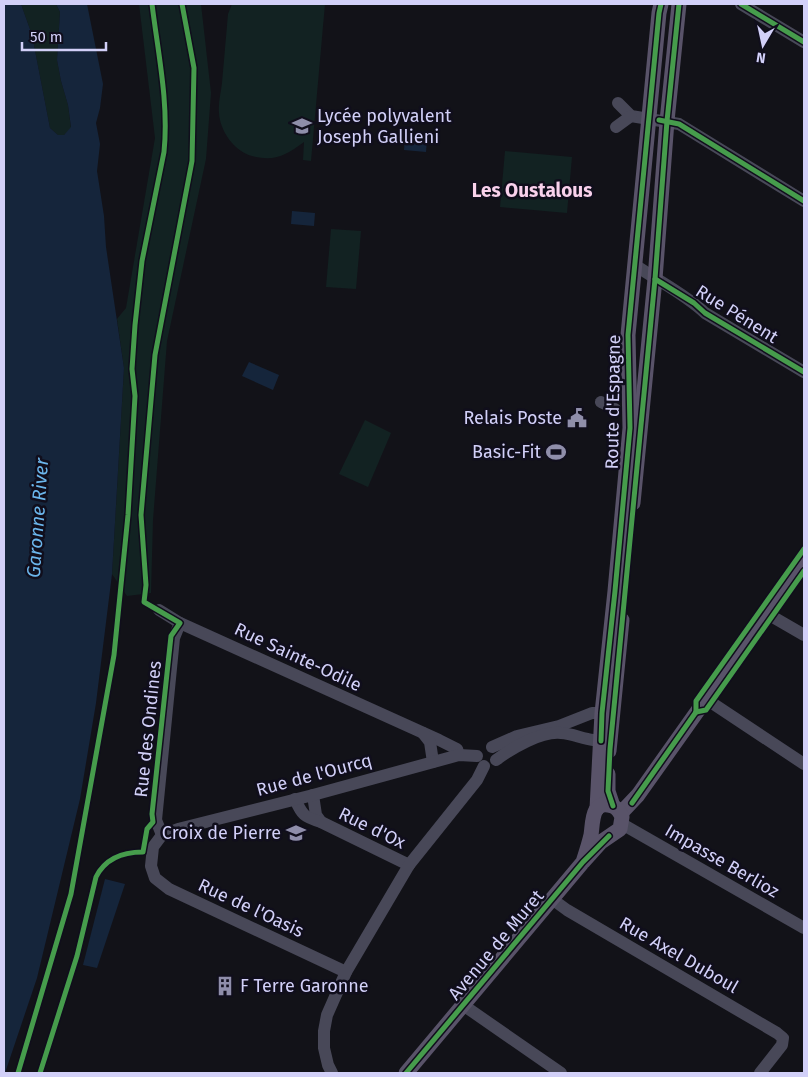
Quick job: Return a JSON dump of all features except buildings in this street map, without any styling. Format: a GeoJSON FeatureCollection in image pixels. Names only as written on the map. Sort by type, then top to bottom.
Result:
{"type":"FeatureCollection","features":[{"type":"Feature","properties":{"kind":"main road","name":"Route d'Espagne"},"geometry":{"type":"LineString","coordinates":[[597,809],[606,740],[630,428],[628,335],[661,4]]}},
{"type":"Feature","properties":{"kind":"main road","name":"Route d'Espagne"},"geometry":{"type":"LineString","coordinates":[[608,716],[654,279],[679,4]]}},
{"type":"Feature","properties":{"kind":"main road"},"geometry":{"type":"LineString","coordinates":[[619,814],[602,806],[593,814],[592,824],[598,833],[609,836],[617,832],[619,814],[638,795],[804,561]]}},
{"type":"Feature","properties":{"kind":"main road","name":"Route d'Espagne"},"geometry":{"type":"LineString","coordinates":[[606,740],[608,791],[619,814]]}},
{"type":"Feature","properties":{"kind":"main road","name":"Avenue de Muret"},"geometry":{"type":"LineString","coordinates":[[583,862],[591,836],[592,824]]}},
{"type":"Feature","properties":{"kind":"main road","name":"Avenue de Muret"},"geometry":{"type":"LineString","coordinates":[[406,1073],[583,862],[609,836]]}},
{"type":"Feature","properties":{"kind":"street"},"geometry":{"type":"LineString","coordinates":[[741,4],[804,42]]}},
{"type":"Feature","properties":{"kind":"street"},"geometry":{"type":"LineString","coordinates":[[618,103],[631,116],[679,124],[804,200]]}},
{"type":"Feature","properties":{"kind":"street"},"geometry":{"type":"LineString","coordinates":[[616,127],[631,116]]}},
{"type":"Feature","properties":{"kind":"street"},"geometry":{"type":"LineString","coordinates":[[635,265],[654,279]]}},
{"type":"Feature","properties":{"kind":"street","name":"Rue Pénent"},"geometry":{"type":"LineString","coordinates":[[654,279],[694,303],[705,313],[804,372]]}},
{"type":"Feature","properties":{"kind":"street"},"geometry":{"type":"LineString","coordinates":[[601,402],[615,409]]}},
{"type":"Feature","properties":{"kind":"street","name":"Rue Sainte-Odile"},"geometry":{"type":"LineString","coordinates":[[158,610],[180,623],[439,740],[457,749],[460,755]]}},
{"type":"Feature","properties":{"kind":"street"},"geometry":{"type":"LineString","coordinates":[[766,613],[804,635]]}},
{"type":"Feature","properties":{"kind":"street","name":"Rue des Ondines"},"geometry":{"type":"LineString","coordinates":[[162,835],[156,820],[174,638],[180,623]]}},
{"type":"Feature","properties":{"kind":"street"},"geometry":{"type":"LineString","coordinates":[[706,698],[804,764]]}},
{"type":"Feature","properties":{"kind":"street"},"geometry":{"type":"LineString","coordinates":[[332,1073],[324,1048],[324,1031],[327,1015],[346,972],[409,865],[477,780],[482,747],[492,747],[517,736],[559,726],[592,713],[608,716]]}},
{"type":"Feature","properties":{"kind":"street"},"geometry":{"type":"LineString","coordinates":[[480,761],[492,765],[511,749],[522,743],[560,732],[606,740]]}},
{"type":"Feature","properties":{"kind":"street"},"geometry":{"type":"LineString","coordinates":[[423,734],[430,742],[433,762]]}},
{"type":"Feature","properties":{"kind":"street"},"geometry":{"type":"LineString","coordinates":[[492,747],[497,754],[496,760]]}},
{"type":"Feature","properties":{"kind":"street","name":"Rue de l'Ourcq"},"geometry":{"type":"LineString","coordinates":[[162,835],[178,829],[460,755],[480,761]]}},
{"type":"Feature","properties":{"kind":"street","name":"Rue d'Ox"},"geometry":{"type":"LineString","coordinates":[[312,795],[316,815],[321,822]]}},
{"type":"Feature","properties":{"kind":"street","name":"Rue d'Ox"},"geometry":{"type":"LineString","coordinates":[[295,799],[300,812],[306,818],[321,822],[409,865]]}},
{"type":"Feature","properties":{"kind":"street","name":"Impasse Berlioz"},"geometry":{"type":"LineString","coordinates":[[619,814],[804,928]]}},
{"type":"Feature","properties":{"kind":"street","name":"Rue de l'Oasis"},"geometry":{"type":"LineString","coordinates":[[162,835],[153,847],[151,866],[155,878],[169,889],[346,972]]}},
{"type":"Feature","properties":{"kind":"street","name":"Rue Axel Duboul"},"geometry":{"type":"LineString","coordinates":[[552,899],[567,910],[783,1038],[782,1045],[760,1073]]}},
{"type":"Feature","properties":{"kind":"street"},"geometry":{"type":"LineString","coordinates":[[462,1005],[561,1073]]}},
{"type":"Feature","properties":{"kind":"shaded area"},"geometry":{"type":"Polygon","coordinates":[[[21,4],[56,4],[60,12],[57,60],[68,105],[71,128],[64,135],[58,135],[50,128],[32,35],[21,4]]]}},
{"type":"Feature","properties":{"kind":"shaded area"},"geometry":{"type":"Polygon","coordinates":[[[139,4],[201,4],[211,93],[206,159],[167,341],[153,520],[151,593],[127,596],[112,574],[124,368],[117,319],[126,308],[155,138],[139,4]]]}},
{"type":"Feature","properties":{"kind":"shaded area"},"geometry":{"type":"Polygon","coordinates":[[[232,4],[325,4],[311,161],[303,160],[304,142],[292,151],[280,156],[260,158],[239,150],[225,133],[220,120],[219,105],[228,14],[232,4]]]}},
{"type":"Feature","properties":{"kind":"shaded area"},"geometry":{"type":"Polygon","coordinates":[[[505,151],[572,157],[567,213],[500,207],[505,151]]]}},
{"type":"Feature","properties":{"kind":"shaded area"},"geometry":{"type":"Polygon","coordinates":[[[331,229],[361,231],[356,289],[326,287],[331,229]]]}},
{"type":"Feature","properties":{"kind":"shaded area"},"geometry":{"type":"Polygon","coordinates":[[[365,420],[391,433],[368,487],[339,474],[365,420]]]}},
{"type":"Feature","properties":{"kind":"water","name":"Garonne River"},"geometry":{"type":"Polygon","coordinates":[[[4,4],[21,4],[32,35],[50,128],[58,135],[64,135],[71,127],[68,105],[57,60],[60,12],[56,4],[87,4],[103,84],[96,123],[100,144],[97,171],[124,368],[112,574],[96,703],[80,799],[37,978],[5,1073],[4,1073],[4,4]]]}},
{"type":"Feature","properties":{"kind":"water"},"geometry":{"type":"Polygon","coordinates":[[[405,139],[427,140],[426,152],[404,150],[405,139]]]}},
{"type":"Feature","properties":{"kind":"water"},"geometry":{"type":"Polygon","coordinates":[[[292,211],[315,213],[314,226],[291,224],[292,211]]]}},
{"type":"Feature","properties":{"kind":"water"},"geometry":{"type":"Polygon","coordinates":[[[249,362],[279,375],[273,390],[242,376],[249,362]]]}},
{"type":"Feature","properties":{"kind":"water"},"geometry":{"type":"Polygon","coordinates":[[[105,879],[125,884],[97,968],[83,965],[105,879]]]}},
{"type":"Feature","properties":{"kind":"cycle path"},"geometry":{"type":"LineString","coordinates":[[18,1073],[71,894],[114,655],[128,515],[135,396],[132,369],[135,325],[142,261],[164,152],[164,97],[152,4]]}},
{"type":"Feature","properties":{"kind":"cycle path"},"geometry":{"type":"LineString","coordinates":[[40,1073],[77,956],[96,877],[104,866],[115,858],[128,853],[143,852],[147,829],[153,822],[152,814],[171,636],[180,623],[144,602],[146,585],[141,515],[155,355],[192,161],[194,68],[182,4]]}},
{"type":"Feature","properties":{"kind":"cycle path"},"geometry":{"type":"LineString","coordinates":[[601,741],[602,713],[630,428],[628,335],[661,4]]}},
{"type":"Feature","properties":{"kind":"cycle path"},"geometry":{"type":"LineString","coordinates":[[613,806],[608,791],[610,749],[679,4]]}},
{"type":"Feature","properties":{"kind":"cycle path"},"geometry":{"type":"LineString","coordinates":[[741,4],[804,42]]}},
{"type":"Feature","properties":{"kind":"cycle path"},"geometry":{"type":"LineString","coordinates":[[659,120],[679,124],[804,201]]}},
{"type":"Feature","properties":{"kind":"cycle path"},"geometry":{"type":"LineString","coordinates":[[655,279],[694,303],[705,313],[804,372]]}},
{"type":"Feature","properties":{"kind":"cycle path"},"geometry":{"type":"LineString","coordinates":[[696,712],[696,701],[804,549]]}},
{"type":"Feature","properties":{"kind":"cycle path"},"geometry":{"type":"LineString","coordinates":[[696,712],[706,710],[804,571]]}},
{"type":"Feature","properties":{"kind":"cycle path"},"geometry":{"type":"LineString","coordinates":[[632,803],[696,712]]}},
{"type":"Feature","properties":{"kind":"cycle path"},"geometry":{"type":"LineString","coordinates":[[406,1073],[583,862],[609,836]]}},
{"type":"Feature","properties":{"kind":"place","name":"Lycée polyvalent Joseph Gallieni"},"geometry":{"type":"Point","coordinates":[302,126]}},
{"type":"Feature","properties":{"kind":"place","name":"Relais Poste"},"geometry":{"type":"Point","coordinates":[577,418]}},
{"type":"Feature","properties":{"kind":"place","name":"Basic-Fit"},"geometry":{"type":"Point","coordinates":[556,452]}},
{"type":"Feature","properties":{"kind":"place","name":"Croix de Pierre"},"geometry":{"type":"Point","coordinates":[296,833]}},
{"type":"Feature","properties":{"kind":"place","name":"F Terre Garonne"},"geometry":{"type":"Point","coordinates":[225,986]}},
{"type":"Feature","properties":{"kind":"district","name":"Les Oustalous"},"geometry":{"type":"Point","coordinates":[532,190]}}]}
